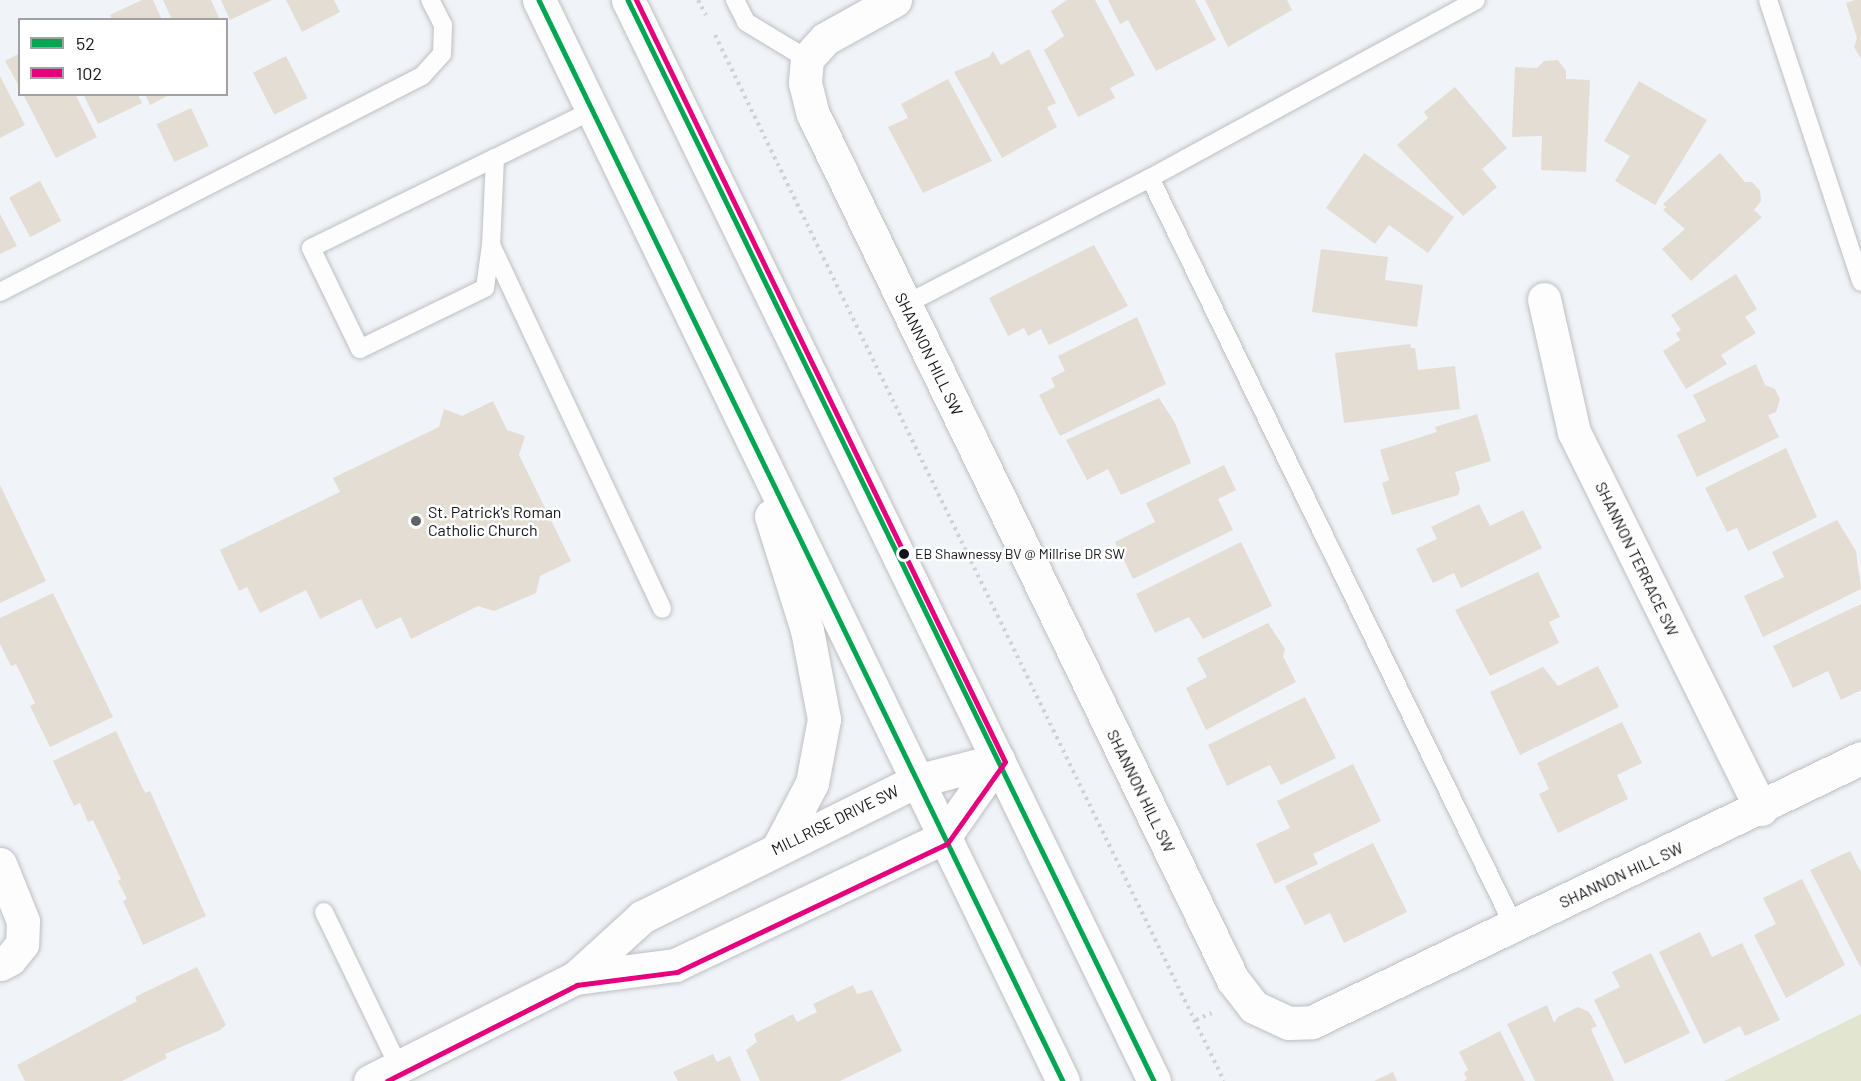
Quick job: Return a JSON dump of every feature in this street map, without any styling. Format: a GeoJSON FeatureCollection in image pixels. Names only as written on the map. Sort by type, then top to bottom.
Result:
{"type":"FeatureCollection","features":[{"type":"Feature","properties":{"kind":"street"},"geometry":{"type":"LineString","coordinates":[[539,0],[1063,1081]]}},
{"type":"Feature","properties":{"kind":"street"},"geometry":{"type":"LineString","coordinates":[[628,0],[1154,1081]]}},
{"type":"Feature","properties":{"kind":"street"},"geometry":{"type":"LineString","coordinates":[[807,59],[825,39],[895,0]]}},
{"type":"Feature","properties":{"kind":"street","name":"SHANNON HILL SW"},"geometry":{"type":"LineString","coordinates":[[807,59],[805,83],[813,114],[1233,980],[1249,1002],[1289,1023],[1312,1022],[1761,809],[1861,758]]}},
{"type":"Feature","properties":{"kind":"street","name":"SHANNON TERRACE SW"},"geometry":{"type":"LineString","coordinates":[[1544,299],[1574,432],[1761,809]]}},
{"type":"Feature","properties":{"kind":"street"},"geometry":{"type":"LineString","coordinates":[[735,402],[807,630],[824,719],[812,783],[778,848]]}},
{"type":"Feature","properties":{"kind":"street","name":"MILLRISE DRIVE SW"},"geometry":{"type":"LineString","coordinates":[[384,1074],[575,978],[642,916],[916,781],[998,760]]}},
{"type":"Feature","properties":{"kind":"street","name":"MILLRISE DRIVE SW"},"geometry":{"type":"LineString","coordinates":[[575,978],[675,965],[944,837],[998,760]]}},
{"type":"Feature","properties":{"kind":"street"},"geometry":{"type":"LineString","coordinates":[[0,864],[23,921],[22,944],[10,959],[0,964]]}},
{"type":"Feature","properties":{"kind":"lane"},"geometry":{"type":"LineString","coordinates":[[0,292],[422,76],[442,54],[442,25],[430,0]]}},
{"type":"Feature","properties":{"kind":"lane"},"geometry":{"type":"LineString","coordinates":[[735,0],[746,22],[807,59]]}},
{"type":"Feature","properties":{"kind":"lane"},"geometry":{"type":"LineString","coordinates":[[904,304],[1150,177],[1476,0]]}},
{"type":"Feature","properties":{"kind":"lane"},"geometry":{"type":"LineString","coordinates":[[1768,0],[1861,282]]}},
{"type":"Feature","properties":{"kind":"lane"},"geometry":{"type":"LineString","coordinates":[[495,158],[491,245],[485,288],[360,349],[311,248],[495,158],[593,111]]}},
{"type":"Feature","properties":{"kind":"lane"},"geometry":{"type":"LineString","coordinates":[[1150,177],[1514,926]]}},
{"type":"Feature","properties":{"kind":"lane"},"geometry":{"type":"LineString","coordinates":[[491,245],[662,609]]}},
{"type":"Feature","properties":{"kind":"lane"},"geometry":{"type":"LineString","coordinates":[[324,912],[384,1074]]}},
{"type":"Feature","properties":{"kind":"path"},"geometry":{"type":"LineString","coordinates":[[698,0],[709,21]]}},
{"type":"Feature","properties":{"kind":"path"},"geometry":{"type":"LineString","coordinates":[[714,32],[1224,1081]]}},
{"type":"Feature","properties":{"kind":"green space"},"geometry":{"type":"Polygon","coordinates":[[[1861,1014],[1861,1081],[1724,1081],[1861,1014]]]}},
{"type":"Feature","properties":{"kind":"building"},"geometry":{"type":"Polygon","coordinates":[[[142,0],[153,0],[161,18],[111,18],[110,15],[142,0]]]}},
{"type":"Feature","properties":{"kind":"building"},"geometry":{"type":"Polygon","coordinates":[[[163,0],[211,0],[219,18],[171,18],[163,0]]]}},
{"type":"Feature","properties":{"kind":"building"},"geometry":{"type":"Polygon","coordinates":[[[221,0],[272,0],[230,20],[221,0]]]}},
{"type":"Feature","properties":{"kind":"building"},"geometry":{"type":"Polygon","coordinates":[[[286,0],[334,0],[340,12],[302,32],[286,0]]]}},
{"type":"Feature","properties":{"kind":"building"},"geometry":{"type":"Polygon","coordinates":[[[1067,0],[1095,0],[1135,75],[1110,88],[1115,98],[1078,117],[1044,50],[1064,36],[1051,11],[1067,0]]]}},
{"type":"Feature","properties":{"kind":"building"},"geometry":{"type":"Polygon","coordinates":[[[1108,0],[1195,0],[1216,40],[1156,71],[1128,20],[1120,24],[1108,0]]]}},
{"type":"Feature","properties":{"kind":"building"},"geometry":{"type":"Polygon","coordinates":[[[1205,0],[1287,0],[1292,10],[1228,47],[1205,0]]]}},
{"type":"Feature","properties":{"kind":"building"},"geometry":{"type":"Polygon","coordinates":[[[1861,0],[1861,59],[1854,47],[1857,38],[1846,3],[1861,0]]]}},
{"type":"Feature","properties":{"kind":"building"},"geometry":{"type":"Polygon","coordinates":[[[1029,49],[1056,103],[1047,107],[1057,127],[1002,158],[954,72],[989,57],[993,51],[1001,65],[1029,49]]]}},
{"type":"Feature","properties":{"kind":"building"},"geometry":{"type":"Polygon","coordinates":[[[18,54],[18,84],[5,61],[18,54]]]}},
{"type":"Feature","properties":{"kind":"building"},"geometry":{"type":"Polygon","coordinates":[[[286,56],[307,98],[274,115],[253,73],[286,56]]]}},
{"type":"Feature","properties":{"kind":"building"},"geometry":{"type":"Polygon","coordinates":[[[1558,60],[1566,71],[1566,79],[1590,80],[1586,172],[1541,170],[1542,136],[1512,137],[1515,67],[1537,68],[1544,61],[1558,60]]]}},
{"type":"Feature","properties":{"kind":"building"},"geometry":{"type":"Polygon","coordinates":[[[0,76],[25,125],[0,138],[0,76]]]}},
{"type":"Feature","properties":{"kind":"building"},"geometry":{"type":"Polygon","coordinates":[[[948,79],[992,161],[923,193],[888,127],[908,118],[901,104],[948,79]]]}},
{"type":"Feature","properties":{"kind":"building"},"geometry":{"type":"Polygon","coordinates":[[[1639,81],[1707,120],[1655,205],[1615,181],[1630,156],[1604,141],[1639,81]]]}},
{"type":"Feature","properties":{"kind":"building"},"geometry":{"type":"Polygon","coordinates":[[[1455,87],[1507,148],[1482,169],[1497,187],[1463,216],[1397,145],[1428,118],[1424,112],[1455,87]]]}},
{"type":"Feature","properties":{"kind":"building"},"geometry":{"type":"Polygon","coordinates":[[[24,96],[76,96],[97,137],[56,158],[24,96]]]}},
{"type":"Feature","properties":{"kind":"building"},"geometry":{"type":"Polygon","coordinates":[[[84,96],[139,96],[142,103],[98,124],[84,96]]]}},
{"type":"Feature","properties":{"kind":"building"},"geometry":{"type":"Polygon","coordinates":[[[146,96],[167,96],[150,105],[146,96]]]}},
{"type":"Feature","properties":{"kind":"building"},"geometry":{"type":"Polygon","coordinates":[[[191,108],[209,146],[174,162],[157,124],[191,108]]]}},
{"type":"Feature","properties":{"kind":"building"},"geometry":{"type":"Polygon","coordinates":[[[1364,153],[1454,217],[1428,253],[1389,225],[1375,244],[1326,208],[1364,153]]]}},
{"type":"Feature","properties":{"kind":"building"},"geometry":{"type":"Polygon","coordinates":[[[1720,153],[1745,182],[1752,182],[1760,191],[1761,201],[1754,210],[1762,217],[1691,281],[1662,249],[1685,229],[1663,210],[1666,207],[1663,204],[1720,153]]]}},
{"type":"Feature","properties":{"kind":"building"},"geometry":{"type":"Polygon","coordinates":[[[40,181],[61,221],[30,237],[9,197],[40,181]]]}},
{"type":"Feature","properties":{"kind":"building"},"geometry":{"type":"Polygon","coordinates":[[[0,214],[17,246],[0,254],[0,214]]]}},
{"type":"Feature","properties":{"kind":"building"},"geometry":{"type":"Polygon","coordinates":[[[1094,245],[1128,306],[1049,345],[1041,329],[1028,336],[1024,328],[1008,336],[989,298],[1094,245]]]}},
{"type":"Feature","properties":{"kind":"building"},"geometry":{"type":"Polygon","coordinates":[[[1321,249],[1388,257],[1385,280],[1423,285],[1417,327],[1312,312],[1321,249]]]}},
{"type":"Feature","properties":{"kind":"building"},"geometry":{"type":"Polygon","coordinates":[[[1736,274],[1757,309],[1745,317],[1756,333],[1721,355],[1727,364],[1686,389],[1663,351],[1680,340],[1676,333],[1681,330],[1671,315],[1736,274]]]}},
{"type":"Feature","properties":{"kind":"building"},"geometry":{"type":"Polygon","coordinates":[[[1137,317],[1166,384],[1060,436],[1039,395],[1055,387],[1051,378],[1065,371],[1058,356],[1137,317]]]}},
{"type":"Feature","properties":{"kind":"building"},"geometry":{"type":"Polygon","coordinates":[[[1410,344],[1411,348],[1415,348],[1418,370],[1455,366],[1460,409],[1344,423],[1335,353],[1410,344]]]}},
{"type":"Feature","properties":{"kind":"building"},"geometry":{"type":"Polygon","coordinates":[[[1756,364],[1765,385],[1775,389],[1780,399],[1776,412],[1768,415],[1779,437],[1697,477],[1677,435],[1706,421],[1693,395],[1756,364]]]}},
{"type":"Feature","properties":{"kind":"building"},"geometry":{"type":"Polygon","coordinates":[[[1159,398],[1175,423],[1191,463],[1121,495],[1108,469],[1087,480],[1066,440],[1159,398]]]}},
{"type":"Feature","properties":{"kind":"building","name":"St. Patrick's Roman Catholic Church"},"geometry":{"type":"Polygon","coordinates":[[[493,401],[507,430],[525,436],[519,455],[571,561],[540,576],[536,593],[494,611],[478,606],[411,639],[401,617],[376,629],[361,599],[320,619],[306,590],[260,613],[247,587],[239,591],[220,550],[340,492],[333,478],[439,427],[444,409],[462,416],[493,401]]]}},
{"type":"Feature","properties":{"kind":"building"},"geometry":{"type":"Polygon","coordinates":[[[1477,414],[1491,461],[1455,472],[1460,489],[1458,495],[1392,515],[1382,483],[1389,480],[1380,450],[1437,432],[1435,427],[1477,414]]]}},
{"type":"Feature","properties":{"kind":"building"},"geometry":{"type":"Polygon","coordinates":[[[1786,448],[1817,517],[1748,551],[1737,528],[1727,532],[1705,488],[1786,448]]]}},
{"type":"Feature","properties":{"kind":"building"},"geometry":{"type":"Polygon","coordinates":[[[1224,465],[1236,490],[1218,499],[1233,530],[1133,579],[1115,542],[1155,522],[1146,503],[1224,465]]]}},
{"type":"Feature","properties":{"kind":"building"},"geometry":{"type":"Polygon","coordinates":[[[0,485],[46,581],[0,603],[0,485]]]}},
{"type":"Feature","properties":{"kind":"building"},"geometry":{"type":"Polygon","coordinates":[[[1479,504],[1490,526],[1523,510],[1542,548],[1461,588],[1454,573],[1433,583],[1416,549],[1437,539],[1431,527],[1479,504]]]}},
{"type":"Feature","properties":{"kind":"building"},"geometry":{"type":"Polygon","coordinates":[[[1837,520],[1856,551],[1861,589],[1763,637],[1744,596],[1784,577],[1772,552],[1837,520]]]}},
{"type":"Feature","properties":{"kind":"building"},"geometry":{"type":"Polygon","coordinates":[[[1241,542],[1272,606],[1203,639],[1189,617],[1155,633],[1136,594],[1241,542]]]}},
{"type":"Feature","properties":{"kind":"building"},"geometry":{"type":"Polygon","coordinates":[[[1538,572],[1560,617],[1549,622],[1559,643],[1490,676],[1455,610],[1538,572]]]}},
{"type":"Feature","properties":{"kind":"building"},"geometry":{"type":"Polygon","coordinates":[[[53,593],[113,717],[50,747],[30,706],[35,703],[16,664],[11,666],[0,644],[0,618],[53,593]]]}},
{"type":"Feature","properties":{"kind":"building"},"geometry":{"type":"Polygon","coordinates":[[[1861,604],[1861,690],[1841,700],[1828,671],[1793,688],[1773,646],[1861,604]]]}},
{"type":"Feature","properties":{"kind":"building"},"geometry":{"type":"Polygon","coordinates":[[[1268,623],[1285,649],[1283,656],[1296,682],[1206,730],[1186,688],[1207,677],[1197,658],[1268,623]]]}},
{"type":"Feature","properties":{"kind":"building"},"geometry":{"type":"Polygon","coordinates":[[[1598,666],[1619,707],[1520,755],[1490,692],[1543,667],[1558,686],[1598,666]]]}},
{"type":"Feature","properties":{"kind":"building"},"geometry":{"type":"Polygon","coordinates":[[[1305,697],[1336,758],[1281,785],[1270,765],[1227,786],[1208,745],[1305,697]]]}},
{"type":"Feature","properties":{"kind":"building"},"geometry":{"type":"Polygon","coordinates":[[[1622,722],[1642,763],[1617,775],[1628,799],[1558,833],[1539,794],[1549,789],[1537,763],[1622,722]]]}},
{"type":"Feature","properties":{"kind":"building"},"geometry":{"type":"Polygon","coordinates":[[[116,731],[145,793],[150,791],[206,916],[143,945],[123,901],[127,899],[118,881],[121,879],[93,820],[88,822],[80,803],[74,806],[53,761],[116,731]]]}},
{"type":"Feature","properties":{"kind":"building"},"geometry":{"type":"Polygon","coordinates":[[[1353,764],[1381,821],[1313,854],[1318,864],[1275,884],[1256,844],[1290,828],[1277,801],[1353,764]]]}},
{"type":"Feature","properties":{"kind":"building"},"geometry":{"type":"Polygon","coordinates":[[[1373,843],[1407,912],[1344,943],[1330,913],[1305,925],[1285,886],[1373,843]]]}},
{"type":"Feature","properties":{"kind":"building"},"geometry":{"type":"Polygon","coordinates":[[[1850,851],[1861,872],[1861,968],[1810,870],[1850,851]]]}},
{"type":"Feature","properties":{"kind":"building"},"geometry":{"type":"Polygon","coordinates":[[[1802,879],[1845,965],[1786,998],[1754,935],[1776,924],[1763,898],[1802,879]]]}},
{"type":"Feature","properties":{"kind":"building"},"geometry":{"type":"Polygon","coordinates":[[[1700,932],[1712,957],[1742,943],[1780,1020],[1745,1036],[1740,1026],[1704,1044],[1659,952],[1700,932]]]}},
{"type":"Feature","properties":{"kind":"building"},"geometry":{"type":"Polygon","coordinates":[[[1651,953],[1690,1033],[1625,1064],[1594,1000],[1620,987],[1612,972],[1651,953]]]}},
{"type":"Feature","properties":{"kind":"building"},"geometry":{"type":"Polygon","coordinates":[[[197,967],[226,1025],[220,1030],[165,1054],[167,1058],[122,1081],[25,1081],[17,1065],[137,1001],[135,997],[197,967]]]}},
{"type":"Feature","properties":{"kind":"building"},"geometry":{"type":"Polygon","coordinates":[[[853,985],[857,994],[872,990],[902,1051],[840,1081],[760,1081],[746,1050],[757,1042],[754,1034],[793,1014],[797,1022],[817,1012],[813,1004],[853,985]]]}},
{"type":"Feature","properties":{"kind":"building"},"geometry":{"type":"Polygon","coordinates":[[[1547,1005],[1554,1023],[1558,1017],[1578,1007],[1589,1012],[1597,1026],[1591,1029],[1614,1081],[1535,1081],[1507,1024],[1547,1005]]]}},
{"type":"Feature","properties":{"kind":"building"},"geometry":{"type":"Polygon","coordinates":[[[1500,1031],[1525,1081],[1464,1081],[1467,1079],[1464,1073],[1468,1070],[1459,1052],[1500,1031]]]}},
{"type":"Feature","properties":{"kind":"building"},"geometry":{"type":"Polygon","coordinates":[[[713,1054],[717,1062],[730,1056],[741,1081],[678,1081],[673,1072],[713,1054]]]}},
{"type":"Feature","properties":{"kind":"building"},"geometry":{"type":"Polygon","coordinates":[[[1393,1072],[1397,1081],[1374,1081],[1393,1072]]]}},
{"type":"Feature","properties":{"kind":"transit line","name":"52"},"geometry":{"type":"LineString","coordinates":[[539,0],[1063,1081]]}},
{"type":"Feature","properties":{"kind":"transit line","name":"52"},"geometry":{"type":"LineString","coordinates":[[628,0],[1154,1081]]}},
{"type":"Feature","properties":{"kind":"transit line","name":"102"},"geometry":{"type":"LineString","coordinates":[[387,1081],[577,985],[677,972],[947,844],[1005,762],[636,0]]}},
{"type":"Feature","properties":{"kind":"place","name":"St. Patrick's Roman Catholic Church"},"geometry":{"type":"Point","coordinates":[416,521]}},
{"type":"Feature","properties":{"kind":"place","name":"EB Shawnessy BV @ Millrise DR SW"},"geometry":{"type":"Point","coordinates":[904,554]}}]}
